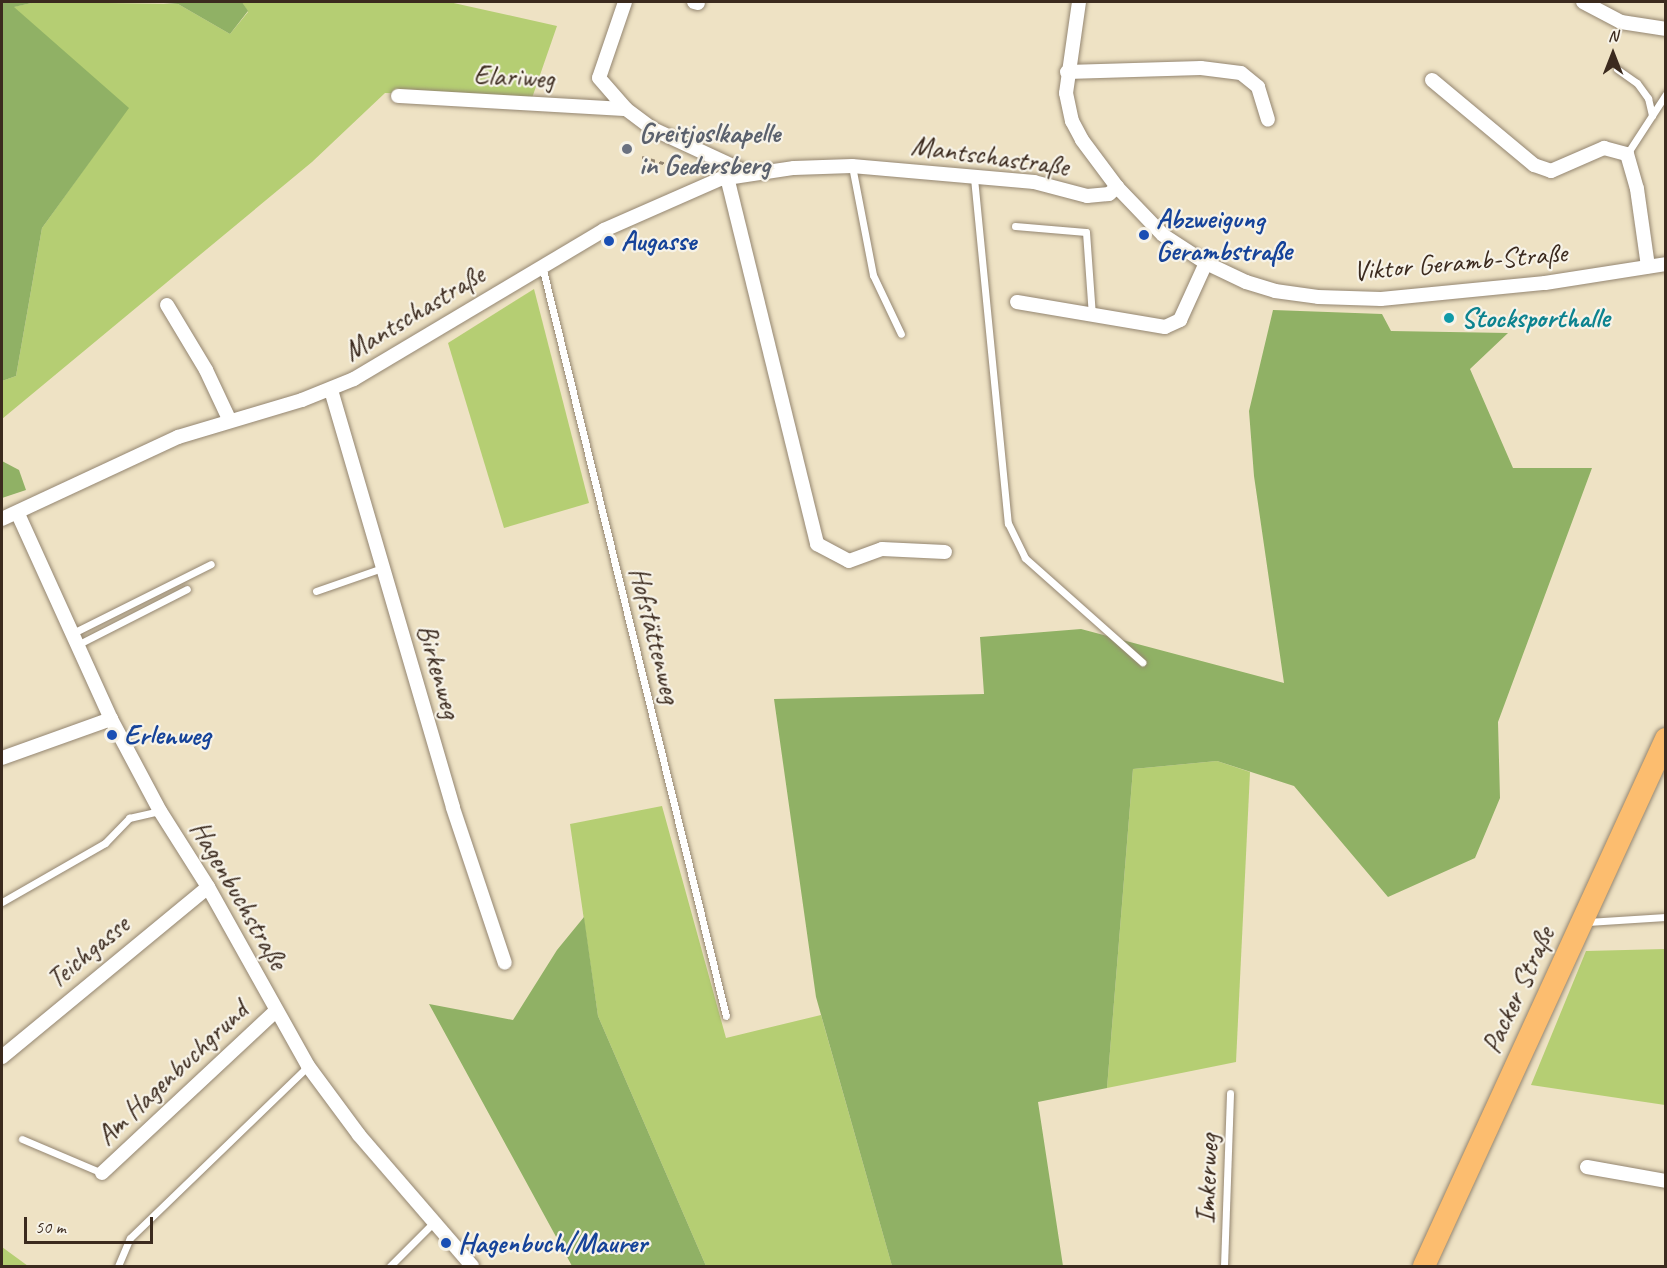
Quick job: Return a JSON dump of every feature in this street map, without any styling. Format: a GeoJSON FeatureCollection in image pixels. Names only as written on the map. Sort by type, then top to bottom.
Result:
{"type":"FeatureCollection","features":[{"type":"Feature","properties":{"kind":"main road","name":"Packer Straße"},"geometry":{"type":"LineString","coordinates":[[1424,1266],[1665,742]]}},
{"type":"Feature","properties":{"kind":"street"},"geometry":{"type":"LineString","coordinates":[[625,2],[598,78],[626,109],[652,129],[748,173]]}},
{"type":"Feature","properties":{"kind":"street","name":"Viktor Geramb-Straße"},"geometry":{"type":"LineString","coordinates":[[1079,2],[1067,72],[1066,93],[1072,121],[1095,160],[1118,187],[1163,234],[1206,263],[1275,291],[1381,299],[1545,283],[1665,264]]}},
{"type":"Feature","properties":{"kind":"street"},"geometry":{"type":"LineString","coordinates":[[1583,2],[1621,22],[1665,29]]}},
{"type":"Feature","properties":{"kind":"street"},"geometry":{"type":"LineString","coordinates":[[1067,72],[1201,68],[1241,73],[1258,87],[1268,119]]}},
{"type":"Feature","properties":{"kind":"street"},"geometry":{"type":"LineString","coordinates":[[1432,80],[1534,165],[1551,171],[1604,148],[1627,154],[1637,189],[1648,266]]}},
{"type":"Feature","properties":{"kind":"street","name":"Elariweg"},"geometry":{"type":"LineString","coordinates":[[398,96],[626,109]]}},
{"type":"Feature","properties":{"kind":"street","name":"Mantschastraße"},"geometry":{"type":"LineString","coordinates":[[2,519],[18,514],[154,447],[331,390],[604,230],[724,178],[748,173],[852,166],[1034,182],[1087,196],[1109,194],[1118,187]]}},
{"type":"Feature","properties":{"kind":"street"},"geometry":{"type":"LineString","coordinates":[[724,178],[817,544],[849,561],[882,549],[945,552]]}},
{"type":"Feature","properties":{"kind":"street"},"geometry":{"type":"LineString","coordinates":[[1017,302],[1165,327],[1180,320],[1206,263]]}},
{"type":"Feature","properties":{"kind":"street"},"geometry":{"type":"LineString","coordinates":[[167,305],[206,370],[230,421]]}},
{"type":"Feature","properties":{"kind":"street","name":"Birkenweg"},"geometry":{"type":"LineString","coordinates":[[331,390],[453,808],[505,963]]}},
{"type":"Feature","properties":{"kind":"street","name":"Hagenbuchstraße"},"geometry":{"type":"LineString","coordinates":[[18,514],[111,719],[160,811],[208,887],[308,1066],[358,1136],[471,1266]]}},
{"type":"Feature","properties":{"kind":"street"},"geometry":{"type":"LineString","coordinates":[[2,758],[111,719]]}},
{"type":"Feature","properties":{"kind":"street","name":"Teichgasse"},"geometry":{"type":"LineString","coordinates":[[2,1057],[208,887]]}},
{"type":"Feature","properties":{"kind":"street","name":"Am Hagenbuchgrund"},"geometry":{"type":"LineString","coordinates":[[102,1173],[276,1011]]}},
{"type":"Feature","properties":{"kind":"street"},"geometry":{"type":"LineString","coordinates":[[1587,1167],[1665,1181]]}},
{"type":"Feature","properties":{"kind":"lane"},"geometry":{"type":"LineString","coordinates":[[1617,69],[1637,83],[1648,98],[1652,116]]}},
{"type":"Feature","properties":{"kind":"lane"},"geometry":{"type":"LineString","coordinates":[[1627,154],[1665,94]]}},
{"type":"Feature","properties":{"kind":"lane"},"geometry":{"type":"LineString","coordinates":[[852,166],[873,275],[901,334]]}},
{"type":"Feature","properties":{"kind":"lane"},"geometry":{"type":"LineString","coordinates":[[974,178],[1008,523],[1025,558],[1142,662]]}},
{"type":"Feature","properties":{"kind":"lane"},"geometry":{"type":"LineString","coordinates":[[1015,226],[1086,232],[1092,316]]}},
{"type":"Feature","properties":{"kind":"lane","name":"Hofstättenweg"},"geometry":{"type":"LineString","coordinates":[[542,265],[726,1016]]}},
{"type":"Feature","properties":{"kind":"lane"},"geometry":{"type":"LineString","coordinates":[[76,638],[212,564]]}},
{"type":"Feature","properties":{"kind":"lane"},"geometry":{"type":"LineString","coordinates":[[316,591],[382,568]]}},
{"type":"Feature","properties":{"kind":"lane"},"geometry":{"type":"LineString","coordinates":[[76,638],[187,589]]}},
{"type":"Feature","properties":{"kind":"lane"},"geometry":{"type":"LineString","coordinates":[[2,902],[105,843],[129,818],[160,811]]}},
{"type":"Feature","properties":{"kind":"lane"},"geometry":{"type":"LineString","coordinates":[[1582,922],[1665,916]]}},
{"type":"Feature","properties":{"kind":"lane"},"geometry":{"type":"LineString","coordinates":[[118,1266],[130,1238],[308,1066]]}},
{"type":"Feature","properties":{"kind":"lane","name":"Imkerweg"},"geometry":{"type":"LineString","coordinates":[[1224,1266],[1230,1093]]}},
{"type":"Feature","properties":{"kind":"lane"},"geometry":{"type":"LineString","coordinates":[[21,1139],[102,1173]]}},
{"type":"Feature","properties":{"kind":"lane"},"geometry":{"type":"LineString","coordinates":[[390,1266],[434,1222]]}},
{"type":"Feature","properties":{"kind":"path"},"geometry":{"type":"LineString","coordinates":[[642,157],[724,178]]}},
{"type":"Feature","properties":{"kind":"green space"},"geometry":{"type":"Polygon","coordinates":[[[2,2],[36,2],[14,7],[129,108],[42,228],[16,376],[2,381],[2,2]]]}},
{"type":"Feature","properties":{"kind":"green space"},"geometry":{"type":"Polygon","coordinates":[[[36,2],[178,4],[230,34],[248,12],[242,2],[449,2],[557,26],[532,98],[385,93],[312,162],[2,419],[2,381],[16,376],[42,228],[128,108],[13,7],[36,2]]]}},
{"type":"Feature","properties":{"kind":"green space"},"geometry":{"type":"Polygon","coordinates":[[[149,2],[242,2],[248,11],[230,34],[178,4],[149,2]]]}},
{"type":"Feature","properties":{"kind":"green space"},"geometry":{"type":"Polygon","coordinates":[[[534,289],[589,503],[504,528],[448,343],[534,289]]]}},
{"type":"Feature","properties":{"kind":"green space"},"geometry":{"type":"Polygon","coordinates":[[[1273,310],[1382,314],[1391,331],[1508,333],[1470,369],[1513,468],[1592,468],[1498,722],[1500,798],[1475,858],[1388,897],[1294,786],[1217,761],[1133,769],[1107,1088],[1038,1102],[1063,1266],[892,1266],[816,997],[774,699],[984,694],[980,637],[1081,629],[1284,683],[1254,476],[1249,411],[1273,310]]]}},
{"type":"Feature","properties":{"kind":"green space"},"geometry":{"type":"Polygon","coordinates":[[[2,461],[19,470],[26,490],[2,498],[2,461]]]}},
{"type":"Feature","properties":{"kind":"green space"},"geometry":{"type":"Polygon","coordinates":[[[1217,761],[1250,772],[1236,1062],[1107,1088],[1133,769],[1217,761]]]}},
{"type":"Feature","properties":{"kind":"green space"},"geometry":{"type":"Polygon","coordinates":[[[662,806],[726,1038],[821,1015],[892,1266],[706,1266],[598,1016],[570,824],[662,806]]]}},
{"type":"Feature","properties":{"kind":"green space"},"geometry":{"type":"Polygon","coordinates":[[[584,917],[598,1016],[706,1266],[572,1266],[429,1004],[513,1020],[557,950],[584,917]]]}},
{"type":"Feature","properties":{"kind":"green space"},"geometry":{"type":"Polygon","coordinates":[[[1665,949],[1665,1105],[1531,1085],[1586,951],[1665,949]]]}},
{"type":"Feature","properties":{"kind":"green space"},"geometry":{"type":"Polygon","coordinates":[[[2,1247],[28,1266],[2,1266],[2,1247]]]}},
{"type":"Feature","properties":{"kind":"place","name":"Greitjoslkapelle in Gedersberg"},"geometry":{"type":"Point","coordinates":[627,149]}},
{"type":"Feature","properties":{"kind":"place","name":"Abzweigung Gerambstraße"},"geometry":{"type":"Point","coordinates":[1144,235]}},
{"type":"Feature","properties":{"kind":"place","name":"Augasse"},"geometry":{"type":"Point","coordinates":[609,241]}},
{"type":"Feature","properties":{"kind":"place","name":"Stocksporthalle"},"geometry":{"type":"Point","coordinates":[1449,318]}},
{"type":"Feature","properties":{"kind":"place","name":"Erlenweg"},"geometry":{"type":"Point","coordinates":[112,735]}},
{"type":"Feature","properties":{"kind":"place","name":"Hagenbuch/Maurer"},"geometry":{"type":"Point","coordinates":[446,1243]}}]}
